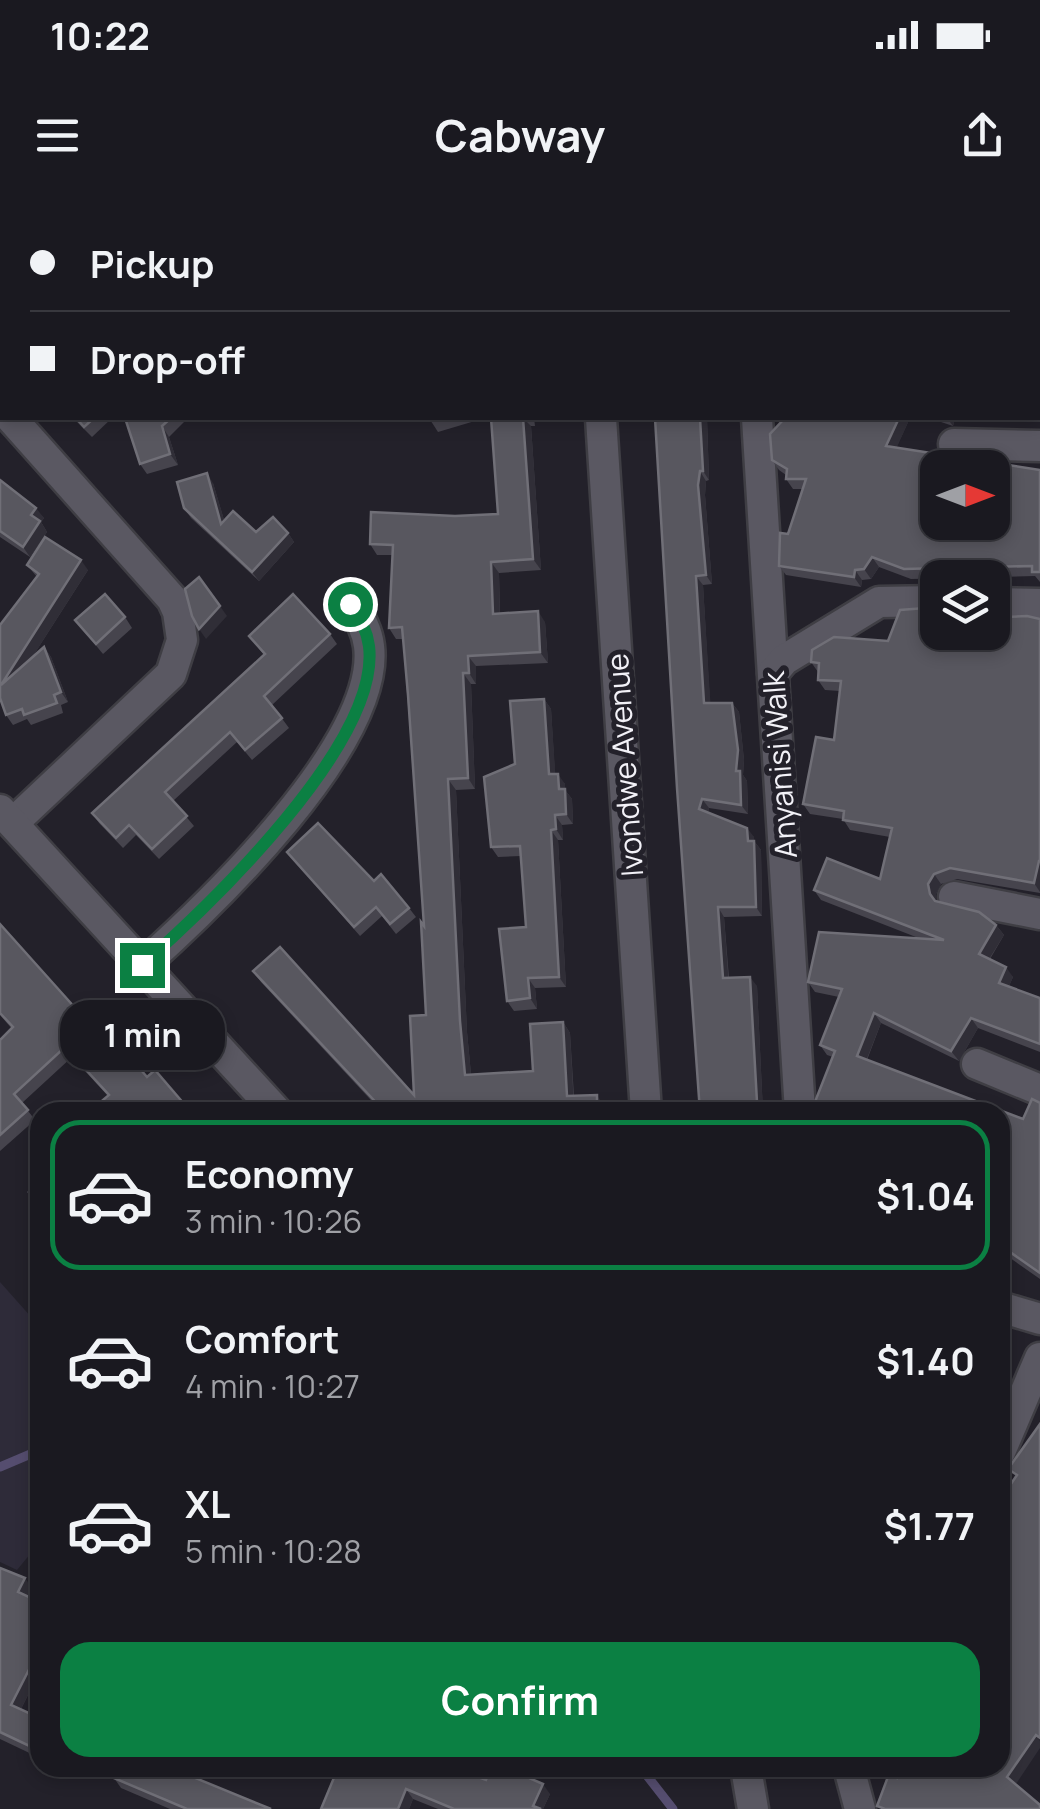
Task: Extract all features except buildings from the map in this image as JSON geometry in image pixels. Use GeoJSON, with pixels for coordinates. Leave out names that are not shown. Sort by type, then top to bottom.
{"type":"FeatureCollection","features":[{"type":"Feature","properties":{"kind":"street"},"geometry":{"type":"LineString","coordinates":[[13,420],[172,599],[182,626],[182,640],[171,674],[160,688],[6,817],[268,1102]]}},
{"type":"Feature","properties":{"kind":"street","name":"Ivondwe Avenue"},"geometry":{"type":"LineString","coordinates":[[602,420],[645,1102]]}},
{"type":"Feature","properties":{"kind":"street","name":"Anyanisi Walk"},"geometry":{"type":"LineString","coordinates":[[757,420],[799,1102]]}},
{"type":"Feature","properties":{"kind":"street"},"geometry":{"type":"LineString","coordinates":[[954,444],[1040,446]]}},
{"type":"Feature","properties":{"kind":"street"},"geometry":{"type":"LineString","coordinates":[[773,674],[784,660],[879,602],[920,601]]}},
{"type":"Feature","properties":{"kind":"street"},"geometry":{"type":"LineString","coordinates":[[1010,603],[1040,604]]}},
{"type":"Feature","properties":{"kind":"street"},"geometry":{"type":"LineString","coordinates":[[142,965],[195,918],[272,837],[310,789],[350,723],[363,691],[370,657],[364,626],[350,604]]}},
{"type":"Feature","properties":{"kind":"street"},"geometry":{"type":"LineString","coordinates":[[954,897],[1040,914]]}},
{"type":"Feature","properties":{"kind":"street"},"geometry":{"type":"LineString","coordinates":[[977,1064],[1040,1090]]}},
{"type":"Feature","properties":{"kind":"street"},"geometry":{"type":"LineString","coordinates":[[1010,1310],[1040,1319]]}},
{"type":"Feature","properties":{"kind":"street"},"geometry":{"type":"LineString","coordinates":[[1010,1428],[1040,1358]]}},
{"type":"Feature","properties":{"kind":"street"},"geometry":{"type":"LineString","coordinates":[[748,1777],[753,1809]]}},
{"type":"Feature","properties":{"kind":"street"},"geometry":{"type":"LineString","coordinates":[[851,1777],[860,1809]]}},
{"type":"Feature","properties":{"kind":"shaded area"},"geometry":{"type":"Polygon","coordinates":[[[0,1282],[30,1316],[30,1554],[17,1570],[0,1562],[0,1282]]]}},
{"type":"Feature","properties":{"kind":"waterway"},"geometry":{"type":"LineString","coordinates":[[0,1467],[30,1454]]}},
{"type":"Feature","properties":{"kind":"waterway"},"geometry":{"type":"LineString","coordinates":[[648,1777],[673,1809]]}},
{"type":"Feature","properties":{"kind":"route"},"geometry":{"type":"LineString","coordinates":[[142,965],[195,918],[272,837],[310,789],[350,723],[368,674],[370,648],[364,626],[350,604]]}}]}
